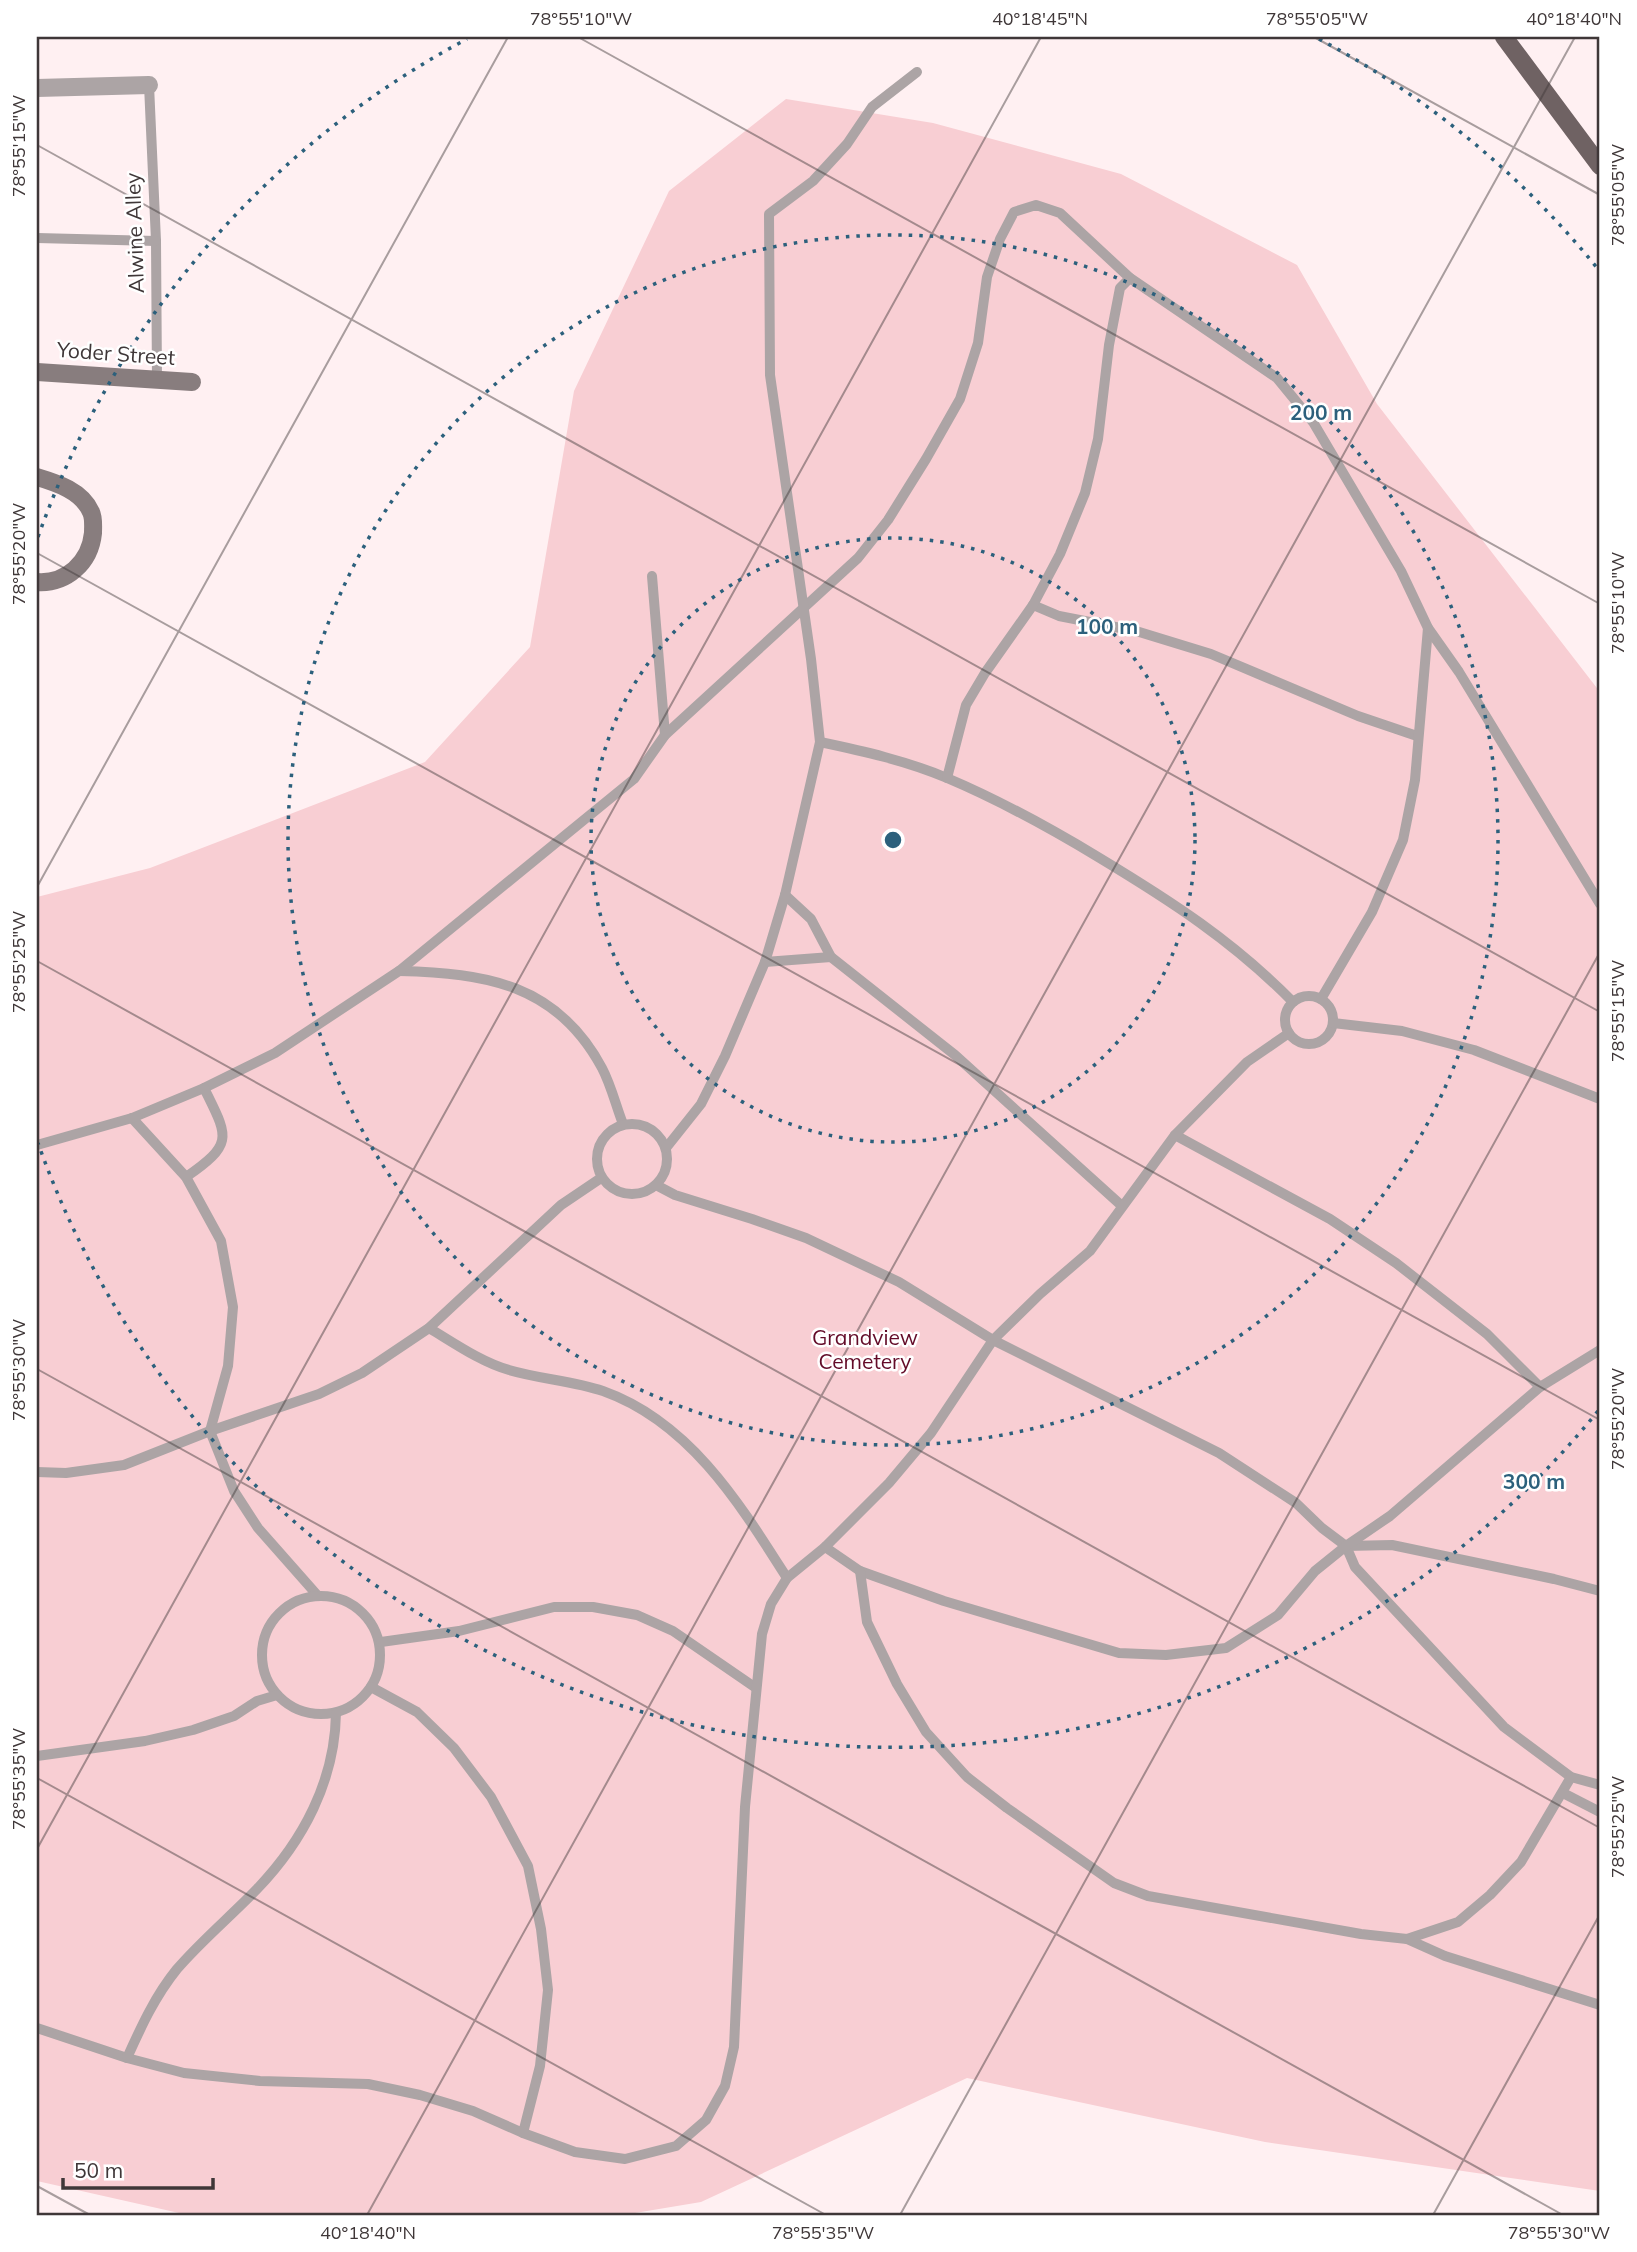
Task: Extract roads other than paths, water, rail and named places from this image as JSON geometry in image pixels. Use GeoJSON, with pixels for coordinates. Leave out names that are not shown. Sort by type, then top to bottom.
{"type":"FeatureCollection","features":[{"type":"Feature","properties":{"kind":"main road"},"geometry":{"type":"LineString","coordinates":[[1504,37],[1600,166]]}},
{"type":"Feature","properties":{"kind":"street"},"geometry":{"type":"LineString","coordinates":[[37,88],[149,85]]}},
{"type":"Feature","properties":{"kind":"street","name":"Yoder Street"},"geometry":{"type":"LineString","coordinates":[[37,372],[192,382]]}},
{"type":"Feature","properties":{"kind":"street"},"geometry":{"type":"LineString","coordinates":[[37,477],[80,496],[92,513],[93,525],[92,545],[72,573],[57,580],[37,582]]}},
{"type":"Feature","properties":{"kind":"lane"},"geometry":{"type":"LineString","coordinates":[[666,1148],[701,1104],[725,1056],[765,962],[785,895],[820,742],[770,375],[769,214],[813,181],[846,144],[872,107],[917,72]]}},
{"type":"Feature","properties":{"kind":"lane","name":"Alwine Alley"},"geometry":{"type":"LineString","coordinates":[[149,85],[156,241],[157,381]]}},
{"type":"Feature","properties":{"kind":"lane"},"geometry":{"type":"LineString","coordinates":[[37,1145],[132,1118],[204,1088],[275,1053],[341,1012],[399,971],[634,779],[665,735],[858,558],[888,520],[960,399],[978,343],[987,277],[1000,239],[1014,212],[1036,205],[1060,213],[1130,278],[1277,378],[1313,422],[1401,571],[1428,628],[1459,673],[1600,904]]}},
{"type":"Feature","properties":{"kind":"lane"},"geometry":{"type":"LineString","coordinates":[[37,238],[156,241]]}},
{"type":"Feature","properties":{"kind":"lane"},"geometry":{"type":"LineString","coordinates":[[947,778],[966,705],[1032,605],[1060,554],[1085,493],[1098,439],[1108,345],[1120,288],[1130,278]]}},
{"type":"Feature","properties":{"kind":"lane"},"geometry":{"type":"LineString","coordinates":[[652,576],[665,735]]}},
{"type":"Feature","properties":{"kind":"lane"},"geometry":{"type":"LineString","coordinates":[[1032,605],[1059,616],[1136,631],[1211,654],[1358,716],[1417,736]]}},
{"type":"Feature","properties":{"kind":"lane"},"geometry":{"type":"LineString","coordinates":[[1321,999],[1372,912],[1403,840],[1415,780],[1428,628]]}},
{"type":"Feature","properties":{"kind":"lane"},"geometry":{"type":"LineString","coordinates":[[820,742],[868,752],[947,778],[1056,832],[1171,900],[1230,943],[1262,970],[1293,1002]]}},
{"type":"Feature","properties":{"kind":"lane"},"geometry":{"type":"LineString","coordinates":[[785,895],[811,919],[831,957],[955,1055],[1122,1206]]}},
{"type":"Feature","properties":{"kind":"lane"},"geometry":{"type":"LineString","coordinates":[[765,962],[831,957]]}},
{"type":"Feature","properties":{"kind":"lane"},"geometry":{"type":"LineString","coordinates":[[399,971],[468,975],[521,989],[545,1004],[573,1026],[602,1068],[623,1124]]}},
{"type":"Feature","properties":{"kind":"lane"},"geometry":{"type":"LineString","coordinates":[[1302,997],[1321,999],[1331,1009],[1333,1023],[1327,1036],[1314,1043],[1300,1042],[1289,1033],[1285,1022],[1287,1011],[1293,1002],[1302,997]]}},
{"type":"Feature","properties":{"kind":"lane"},"geometry":{"type":"LineString","coordinates":[[1333,1023],[1402,1031],[1474,1051],[1600,1099]]}},
{"type":"Feature","properties":{"kind":"lane"},"geometry":{"type":"LineString","coordinates":[[37,2028],[127,2058],[184,2073],[260,2081],[368,2084],[420,2095],[473,2110],[523,2133],[575,2152],[625,2159],[676,2146],[706,2120],[725,2086],[734,2047],[745,1807],[762,1634],[771,1604],[787,1578],[825,1547],[889,1483],[931,1433],[993,1340],[1040,1294],[1090,1251],[1175,1135],[1247,1062],[1289,1033]]}},
{"type":"Feature","properties":{"kind":"lane"},"geometry":{"type":"LineString","coordinates":[[186,1177],[218,1152],[224,1139],[221,1124],[204,1088]]}},
{"type":"Feature","properties":{"kind":"lane"},"geometry":{"type":"LineString","coordinates":[[132,1118],[186,1177],[221,1241],[233,1307],[228,1366],[210,1431],[234,1491],[258,1528],[318,1596]]}},
{"type":"Feature","properties":{"kind":"lane"},"geometry":{"type":"LineString","coordinates":[[623,1124],[641,1124],[656,1132],[666,1148],[666,1168],[656,1185],[642,1193],[627,1194],[612,1189],[601,1178],[596,1162],[598,1145],[608,1131],[623,1124]]}},
{"type":"Feature","properties":{"kind":"lane"},"geometry":{"type":"LineString","coordinates":[[1175,1135],[1330,1219],[1396,1263],[1487,1334],[1540,1387]]}},
{"type":"Feature","properties":{"kind":"lane"},"geometry":{"type":"LineString","coordinates":[[37,1472],[66,1473],[124,1465],[210,1431],[319,1394],[362,1373],[429,1328],[561,1205],[601,1178]]}},
{"type":"Feature","properties":{"kind":"lane"},"geometry":{"type":"LineString","coordinates":[[656,1185],[675,1195],[806,1238],[899,1282],[993,1340],[1219,1453],[1296,1503],[1346,1546],[1355,1567],[1504,1727],[1571,1777],[1600,1785]]}},
{"type":"Feature","properties":{"kind":"lane"},"geometry":{"type":"LineString","coordinates":[[429,1328],[467,1351],[507,1370],[603,1391],[646,1412],[681,1437],[717,1475],[787,1578]]}},
{"type":"Feature","properties":{"kind":"lane"},"geometry":{"type":"LineString","coordinates":[[825,1547],[860,1571],[944,1601],[1119,1653],[1166,1655],[1226,1648],[1278,1615],[1315,1571],[1390,1516],[1540,1387],[1600,1350]]}},
{"type":"Feature","properties":{"kind":"lane"},"geometry":{"type":"LineString","coordinates":[[1346,1546],[1392,1545],[1600,1591]]}},
{"type":"Feature","properties":{"kind":"lane"},"geometry":{"type":"LineString","coordinates":[[860,1571],[866,1622],[897,1684],[926,1732],[967,1777],[1114,1883],[1148,1896],[1361,1934],[1407,1939],[1445,1956],[1600,2005]]}},
{"type":"Feature","properties":{"kind":"lane"},"geometry":{"type":"LineString","coordinates":[[318,1596],[344,1600],[361,1611],[374,1626],[381,1642],[380,1667],[371,1687],[354,1705],[336,1713],[311,1714],[292,1707],[277,1695],[266,1678],[262,1658],[264,1638],[273,1620],[287,1606],[318,1596]]}},
{"type":"Feature","properties":{"kind":"lane"},"geometry":{"type":"LineString","coordinates":[[381,1642],[458,1631],[554,1607],[593,1607],[637,1615],[673,1630],[756,1688]]}},
{"type":"Feature","properties":{"kind":"lane"},"geometry":{"type":"LineString","coordinates":[[371,1687],[417,1712],[454,1748],[491,1797],[528,1866],[541,1929],[548,1990],[540,2066],[523,2133]]}},
{"type":"Feature","properties":{"kind":"lane"},"geometry":{"type":"LineString","coordinates":[[37,1756],[145,1741],[192,1730],[234,1716],[257,1701],[277,1695]]}},
{"type":"Feature","properties":{"kind":"lane"},"geometry":{"type":"LineString","coordinates":[[127,2058],[151,2005],[177,1969],[259,1887],[298,1840],[326,1781],[336,1743],[336,1713]]}},
{"type":"Feature","properties":{"kind":"lane"},"geometry":{"type":"LineString","coordinates":[[1407,1939],[1458,1922],[1490,1895],[1521,1863],[1571,1777]]}},
{"type":"Feature","properties":{"kind":"lane"},"geometry":{"type":"LineString","coordinates":[[1563,1793],[1600,1812]]}},
{"type":"Feature","properties":{"kind":"park label","name":"Grandview Cemetery"},"geometry":{"type":"Point","coordinates":[865,1350]}}]}
